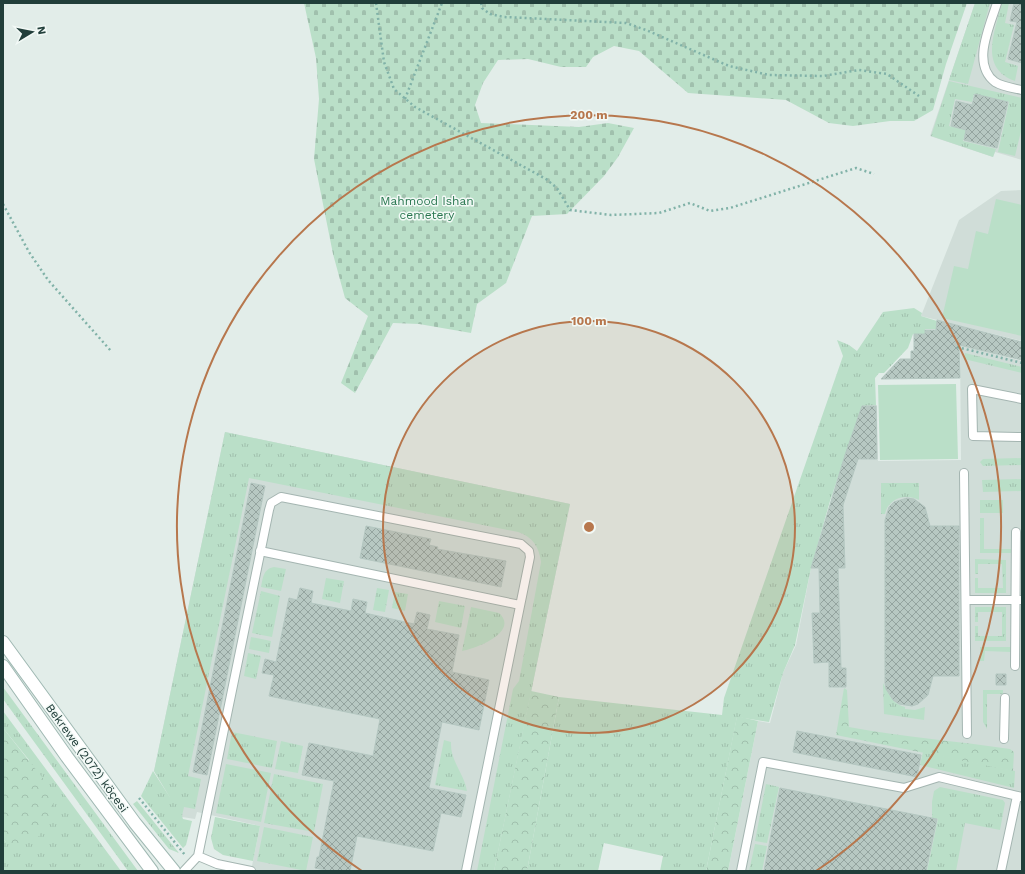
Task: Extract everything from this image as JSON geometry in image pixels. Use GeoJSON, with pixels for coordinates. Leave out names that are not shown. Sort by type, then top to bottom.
{"type":"FeatureCollection","features":[{"type":"Feature","properties":{"kind":"main road","name":"Bekrewe (2072) köçesi"},"geometry":{"type":"LineString","coordinates":[[3,642],[135,823],[174,871]]}},
{"type":"Feature","properties":{"kind":"main road","name":"Bekrewe (2072) köçesi"},"geometry":{"type":"LineString","coordinates":[[3,666],[67,757],[152,871]]}},
{"type":"Feature","properties":{"kind":"lane"},"geometry":{"type":"LineString","coordinates":[[997,3],[984,48],[984,62],[989,76],[996,82],[1022,90]]}},
{"type":"Feature","properties":{"kind":"lane"},"geometry":{"type":"LineString","coordinates":[[1022,398],[972,389],[973,436],[1022,437]]}},
{"type":"Feature","properties":{"kind":"lane"},"geometry":{"type":"LineString","coordinates":[[964,473],[967,734]]}},
{"type":"Feature","properties":{"kind":"lane"},"geometry":{"type":"LineString","coordinates":[[184,871],[198,856],[260,551],[272,503],[281,497],[521,544],[529,551],[530,557],[466,871]]}},
{"type":"Feature","properties":{"kind":"lane"},"geometry":{"type":"LineString","coordinates":[[1016,532],[1019,600],[1016,666]]}},
{"type":"Feature","properties":{"kind":"lane"},"geometry":{"type":"LineString","coordinates":[[260,551],[520,605]]}},
{"type":"Feature","properties":{"kind":"lane"},"geometry":{"type":"LineString","coordinates":[[966,600],[1019,600]]}},
{"type":"Feature","properties":{"kind":"lane"},"geometry":{"type":"LineString","coordinates":[[1004,739],[1005,698]]}},
{"type":"Feature","properties":{"kind":"lane"},"geometry":{"type":"LineString","coordinates":[[741,871],[763,762],[904,788],[939,777],[1019,796],[1002,871]]}},
{"type":"Feature","properties":{"kind":"lane"},"geometry":{"type":"LineString","coordinates":[[198,856],[217,864],[251,871]]}},
{"type":"Feature","properties":{"kind":"path"},"geometry":{"type":"LineString","coordinates":[[376,3],[384,62],[394,88],[415,107],[546,179],[557,188],[570,210],[611,215],[659,213],[690,203],[710,211],[730,208],[856,168],[874,174]]}},
{"type":"Feature","properties":{"kind":"path"},"geometry":{"type":"LineString","coordinates":[[406,99],[442,3]]}},
{"type":"Feature","properties":{"kind":"path"},"geometry":{"type":"LineString","coordinates":[[482,3],[482,8],[490,14],[504,17],[626,23],[646,30],[729,66],[769,75],[823,76],[859,70],[888,74],[919,96]]}},
{"type":"Feature","properties":{"kind":"path"},"geometry":{"type":"LineString","coordinates":[[3,204],[29,252],[48,280],[111,351]]}},
{"type":"Feature","properties":{"kind":"path"},"geometry":{"type":"LineString","coordinates":[[957,347],[1022,363]]}},
{"type":"Feature","properties":{"kind":"path"},"geometry":{"type":"LineString","coordinates":[[139,798],[192,863]]}},
{"type":"Feature","properties":{"kind":"shaded area"},"geometry":{"type":"Polygon","coordinates":[[[975,3],[1022,3],[1022,160],[995,152],[993,157],[930,136],[975,3]]]}},
{"type":"Feature","properties":{"kind":"shaded area"},"geometry":{"type":"Polygon","coordinates":[[[1022,190],[1022,341],[921,316],[959,220],[1001,191],[1022,190]]]}},
{"type":"Feature","properties":{"kind":"shaded area"},"geometry":{"type":"Polygon","coordinates":[[[960,345],[1022,361],[1022,871],[728,871],[758,721],[770,723],[783,673],[796,645],[811,568],[845,455],[862,406],[877,405],[878,461],[961,460],[960,345]]]}},
{"type":"Feature","properties":{"kind":"shaded area"},"geometry":{"type":"Polygon","coordinates":[[[225,432],[570,504],[494,871],[251,871],[260,826],[197,812],[195,819],[182,817],[154,771],[225,432]]]}},
{"type":"Feature","properties":{"kind":"green space","name":"Mahmood Ishan cemetery"},"geometry":{"type":"Polygon","coordinates":[[[304,3],[967,3],[946,64],[933,110],[914,121],[890,121],[853,126],[829,123],[786,100],[688,93],[639,51],[614,46],[593,57],[586,67],[561,67],[528,59],[498,60],[483,83],[475,105],[481,123],[579,127],[608,123],[634,128],[618,157],[604,176],[567,214],[532,216],[506,283],[477,304],[471,333],[419,324],[393,323],[355,393],[341,383],[368,316],[345,298],[333,254],[314,159],[319,99],[316,58],[304,3]]]}},
{"type":"Feature","properties":{"kind":"green space"},"geometry":{"type":"Polygon","coordinates":[[[975,3],[990,3],[968,84],[949,80],[975,3]]]}},
{"type":"Feature","properties":{"kind":"green space"},"geometry":{"type":"Polygon","coordinates":[[[1002,3],[1009,3],[1005,23],[1014,25],[1005,62],[1018,66],[1015,81],[1004,75],[996,67],[993,58],[993,37],[1002,3]]]}},
{"type":"Feature","properties":{"kind":"green space"},"geometry":{"type":"Polygon","coordinates":[[[949,81],[1022,98],[1022,127],[1015,156],[998,152],[1009,102],[974,94],[972,102],[955,99],[949,126],[966,130],[963,141],[996,149],[993,157],[931,136],[949,81]]]}},
{"type":"Feature","properties":{"kind":"green space"},"geometry":{"type":"Polygon","coordinates":[[[996,199],[1022,205],[1022,336],[942,318],[954,266],[968,269],[976,231],[988,234],[996,199]]]}},
{"type":"Feature","properties":{"kind":"green space"},"geometry":{"type":"Polygon","coordinates":[[[914,308],[922,313],[921,316],[937,321],[936,329],[925,329],[925,334],[913,334],[908,348],[884,373],[879,373],[875,378],[876,405],[862,406],[830,501],[811,568],[795,645],[783,673],[769,722],[737,717],[706,871],[660,871],[663,856],[604,843],[598,871],[527,871],[559,697],[722,715],[724,698],[843,356],[837,340],[849,345],[857,351],[883,312],[914,308]]]}},
{"type":"Feature","properties":{"kind":"green space"},"geometry":{"type":"Polygon","coordinates":[[[965,353],[1022,367],[1022,373],[964,359],[965,353]]]}},
{"type":"Feature","properties":{"kind":"green space"},"geometry":{"type":"Polygon","coordinates":[[[956,384],[958,459],[880,460],[878,385],[956,384]]]}},
{"type":"Feature","properties":{"kind":"green space"},"geometry":{"type":"Polygon","coordinates":[[[225,432],[570,504],[494,871],[477,871],[513,689],[519,681],[541,562],[539,552],[534,543],[528,537],[518,532],[249,478],[188,776],[201,779],[195,809],[184,807],[182,816],[183,819],[192,821],[186,845],[183,848],[141,796],[153,771],[171,799],[154,771],[225,432]]]}},
{"type":"Feature","properties":{"kind":"green space"},"geometry":{"type":"Polygon","coordinates":[[[1022,458],[1022,465],[983,466],[980,462],[983,459],[1022,458]]]}},
{"type":"Feature","properties":{"kind":"green space"},"geometry":{"type":"Polygon","coordinates":[[[1022,479],[1022,491],[983,492],[982,480],[1022,479]]]}},
{"type":"Feature","properties":{"kind":"green space"},"geometry":{"type":"Polygon","coordinates":[[[881,483],[919,483],[919,500],[909,497],[898,498],[890,504],[885,514],[881,514],[881,483]]]}},
{"type":"Feature","properties":{"kind":"green space"},"geometry":{"type":"Polygon","coordinates":[[[980,500],[1003,500],[1003,513],[980,513],[980,500]]]}},
{"type":"Feature","properties":{"kind":"green space"},"geometry":{"type":"Polygon","coordinates":[[[980,518],[984,518],[984,549],[1011,549],[1011,553],[980,553],[980,518]]]}},
{"type":"Feature","properties":{"kind":"green space"},"geometry":{"type":"Polygon","coordinates":[[[975,559],[1006,560],[1006,593],[975,593],[975,578],[978,578],[978,588],[1003,588],[1002,564],[978,564],[978,574],[975,574],[975,559]]]}},
{"type":"Feature","properties":{"kind":"green space"},"geometry":{"type":"Polygon","coordinates":[[[274,567],[286,569],[281,591],[261,587],[263,577],[266,572],[270,568],[274,567]]]}},
{"type":"Feature","properties":{"kind":"green space"},"geometry":{"type":"Polygon","coordinates":[[[326,578],[344,581],[340,603],[322,599],[326,578]]]}},
{"type":"Feature","properties":{"kind":"green space"},"geometry":{"type":"Polygon","coordinates":[[[377,588],[389,590],[385,612],[373,610],[377,588]]]}},
{"type":"Feature","properties":{"kind":"green space"},"geometry":{"type":"Polygon","coordinates":[[[261,591],[280,596],[272,637],[252,633],[261,591]]]}},
{"type":"Feature","properties":{"kind":"green space"},"geometry":{"type":"Polygon","coordinates":[[[395,592],[408,594],[405,611],[392,608],[395,592]]]}},
{"type":"Feature","properties":{"kind":"green space"},"geometry":{"type":"Polygon","coordinates":[[[439,601],[465,606],[461,628],[435,622],[439,601]]]}},
{"type":"Feature","properties":{"kind":"green space"},"geometry":{"type":"Polygon","coordinates":[[[471,607],[499,613],[504,620],[504,627],[500,633],[485,643],[462,651],[471,607]]]}},
{"type":"Feature","properties":{"kind":"green space"},"geometry":{"type":"Polygon","coordinates":[[[975,607],[1006,607],[1006,641],[975,641],[975,626],[978,626],[978,636],[1002,636],[1002,612],[978,612],[978,622],[975,622],[975,607]]]}},
{"type":"Feature","properties":{"kind":"green space"},"geometry":{"type":"Polygon","coordinates":[[[251,637],[271,641],[269,653],[249,649],[251,637]]]}},
{"type":"Feature","properties":{"kind":"green space"},"geometry":{"type":"Polygon","coordinates":[[[980,647],[1011,647],[1011,652],[985,651],[984,661],[980,661],[980,647]]]}},
{"type":"Feature","properties":{"kind":"green space"},"geometry":{"type":"Polygon","coordinates":[[[248,653],[261,656],[256,679],[244,676],[248,653]]]}},
{"type":"Feature","properties":{"kind":"green space"},"geometry":{"type":"Polygon","coordinates":[[[883,683],[893,701],[905,707],[905,709],[915,710],[925,707],[924,720],[884,714],[883,683]]]}},
{"type":"Feature","properties":{"kind":"green space"},"geometry":{"type":"Polygon","coordinates":[[[3,687],[138,871],[128,871],[3,699],[3,687]]]}},
{"type":"Feature","properties":{"kind":"green space"},"geometry":{"type":"Polygon","coordinates":[[[844,688],[847,690],[849,727],[889,734],[1010,749],[1014,752],[1013,771],[836,735],[844,688]]]}},
{"type":"Feature","properties":{"kind":"green space"},"geometry":{"type":"Polygon","coordinates":[[[983,690],[1003,690],[1003,694],[987,694],[987,729],[983,722],[983,690]]]}},
{"type":"Feature","properties":{"kind":"green space"},"geometry":{"type":"Polygon","coordinates":[[[531,691],[559,697],[527,871],[494,871],[531,691]]]}},
{"type":"Feature","properties":{"kind":"green space"},"geometry":{"type":"Polygon","coordinates":[[[3,711],[121,871],[3,871],[3,839],[6,842],[29,760],[3,728],[3,711]]]}},
{"type":"Feature","properties":{"kind":"green space"},"geometry":{"type":"Polygon","coordinates":[[[737,716],[758,721],[728,871],[706,871],[737,716]]]}},
{"type":"Feature","properties":{"kind":"green space"},"geometry":{"type":"Polygon","coordinates":[[[3,728],[53,791],[53,809],[39,836],[21,847],[6,842],[3,839],[3,728]]]}},
{"type":"Feature","properties":{"kind":"green space"},"geometry":{"type":"Polygon","coordinates":[[[232,732],[277,741],[272,768],[227,759],[232,732]]]}},
{"type":"Feature","properties":{"kind":"green space"},"geometry":{"type":"Polygon","coordinates":[[[444,740],[451,742],[451,749],[467,791],[435,785],[444,740]]]}},
{"type":"Feature","properties":{"kind":"green space"},"geometry":{"type":"Polygon","coordinates":[[[281,741],[303,746],[298,773],[275,769],[281,741]]]}},
{"type":"Feature","properties":{"kind":"green space"},"geometry":{"type":"Polygon","coordinates":[[[923,752],[1015,771],[1014,788],[920,765],[923,752]]]}},
{"type":"Feature","properties":{"kind":"green space"},"geometry":{"type":"Polygon","coordinates":[[[226,764],[271,773],[261,822],[216,813],[226,764]]]}},
{"type":"Feature","properties":{"kind":"green space"},"geometry":{"type":"Polygon","coordinates":[[[274,774],[323,784],[314,832],[264,823],[274,774]]]}},
{"type":"Feature","properties":{"kind":"green space"},"geometry":{"type":"Polygon","coordinates":[[[766,784],[779,787],[767,843],[755,841],[766,784]]]}},
{"type":"Feature","properties":{"kind":"green space"},"geometry":{"type":"Polygon","coordinates":[[[940,787],[1003,800],[1005,803],[1000,830],[965,823],[956,871],[927,871],[938,819],[932,818],[932,802],[934,791],[940,787]]]}},
{"type":"Feature","properties":{"kind":"green space"},"geometry":{"type":"Polygon","coordinates":[[[137,801],[179,853],[169,849],[133,804],[137,801]]]}},
{"type":"Feature","properties":{"kind":"green space"},"geometry":{"type":"Polygon","coordinates":[[[215,817],[260,826],[253,861],[223,855],[214,849],[211,838],[215,817]]]}},
{"type":"Feature","properties":{"kind":"green space"},"geometry":{"type":"Polygon","coordinates":[[[264,827],[313,837],[306,871],[257,861],[264,827]]]}},
{"type":"Feature","properties":{"kind":"green space"},"geometry":{"type":"Polygon","coordinates":[[[755,844],[767,846],[762,871],[749,871],[755,844]]]}},
{"type":"Feature","properties":{"kind":"building"},"geometry":{"type":"Polygon","coordinates":[[[1014,3],[1022,3],[1022,63],[1008,59],[1017,22],[1010,21],[1014,3]]]}},
{"type":"Feature","properties":{"kind":"building"},"geometry":{"type":"Polygon","coordinates":[[[975,94],[1008,102],[997,148],[964,140],[966,130],[951,126],[956,101],[972,105],[975,94]]]}},
{"type":"Feature","properties":{"kind":"building"},"geometry":{"type":"Polygon","coordinates":[[[937,320],[1022,342],[1022,360],[959,345],[960,378],[881,379],[900,359],[911,359],[911,351],[914,351],[914,334],[925,334],[925,330],[936,330],[937,320]]]}},
{"type":"Feature","properties":{"kind":"building"},"geometry":{"type":"Polygon","coordinates":[[[862,406],[876,406],[877,459],[858,459],[843,505],[845,568],[838,568],[841,668],[846,668],[846,687],[829,687],[829,662],[814,663],[812,613],[820,613],[819,568],[811,568],[845,455],[862,406]]]}},
{"type":"Feature","properties":{"kind":"building"},"geometry":{"type":"Polygon","coordinates":[[[251,483],[265,486],[207,775],[193,772],[251,483]]]}},
{"type":"Feature","properties":{"kind":"building"},"geometry":{"type":"Polygon","coordinates":[[[907,498],[914,499],[925,507],[930,526],[959,526],[959,676],[933,676],[928,695],[918,704],[912,706],[899,704],[893,700],[886,689],[885,683],[885,520],[889,507],[894,502],[907,498]]]}},
{"type":"Feature","properties":{"kind":"building"},"geometry":{"type":"Polygon","coordinates":[[[366,526],[431,539],[429,545],[438,547],[437,549],[506,561],[501,587],[360,558],[366,526]]]}},
{"type":"Feature","properties":{"kind":"building"},"geometry":{"type":"Polygon","coordinates":[[[300,588],[313,591],[311,603],[351,611],[353,599],[367,602],[365,613],[414,624],[417,612],[430,615],[427,629],[459,635],[452,672],[489,680],[479,730],[442,722],[429,788],[466,795],[461,817],[441,813],[433,851],[357,836],[350,871],[330,871],[315,868],[317,857],[319,857],[334,781],[302,775],[309,743],[373,756],[380,719],[269,696],[274,675],[262,673],[265,659],[276,662],[289,598],[297,600],[300,588]]]}},
{"type":"Feature","properties":{"kind":"building"},"geometry":{"type":"Polygon","coordinates":[[[996,674],[1006,674],[1006,685],[996,685],[996,674]]]}},
{"type":"Feature","properties":{"kind":"building"},"geometry":{"type":"Polygon","coordinates":[[[797,731],[921,755],[917,777],[793,752],[797,731]]]}},
{"type":"Feature","properties":{"kind":"building"},"geometry":{"type":"Polygon","coordinates":[[[780,788],[937,819],[926,871],[764,871],[780,788]]]}}]}
